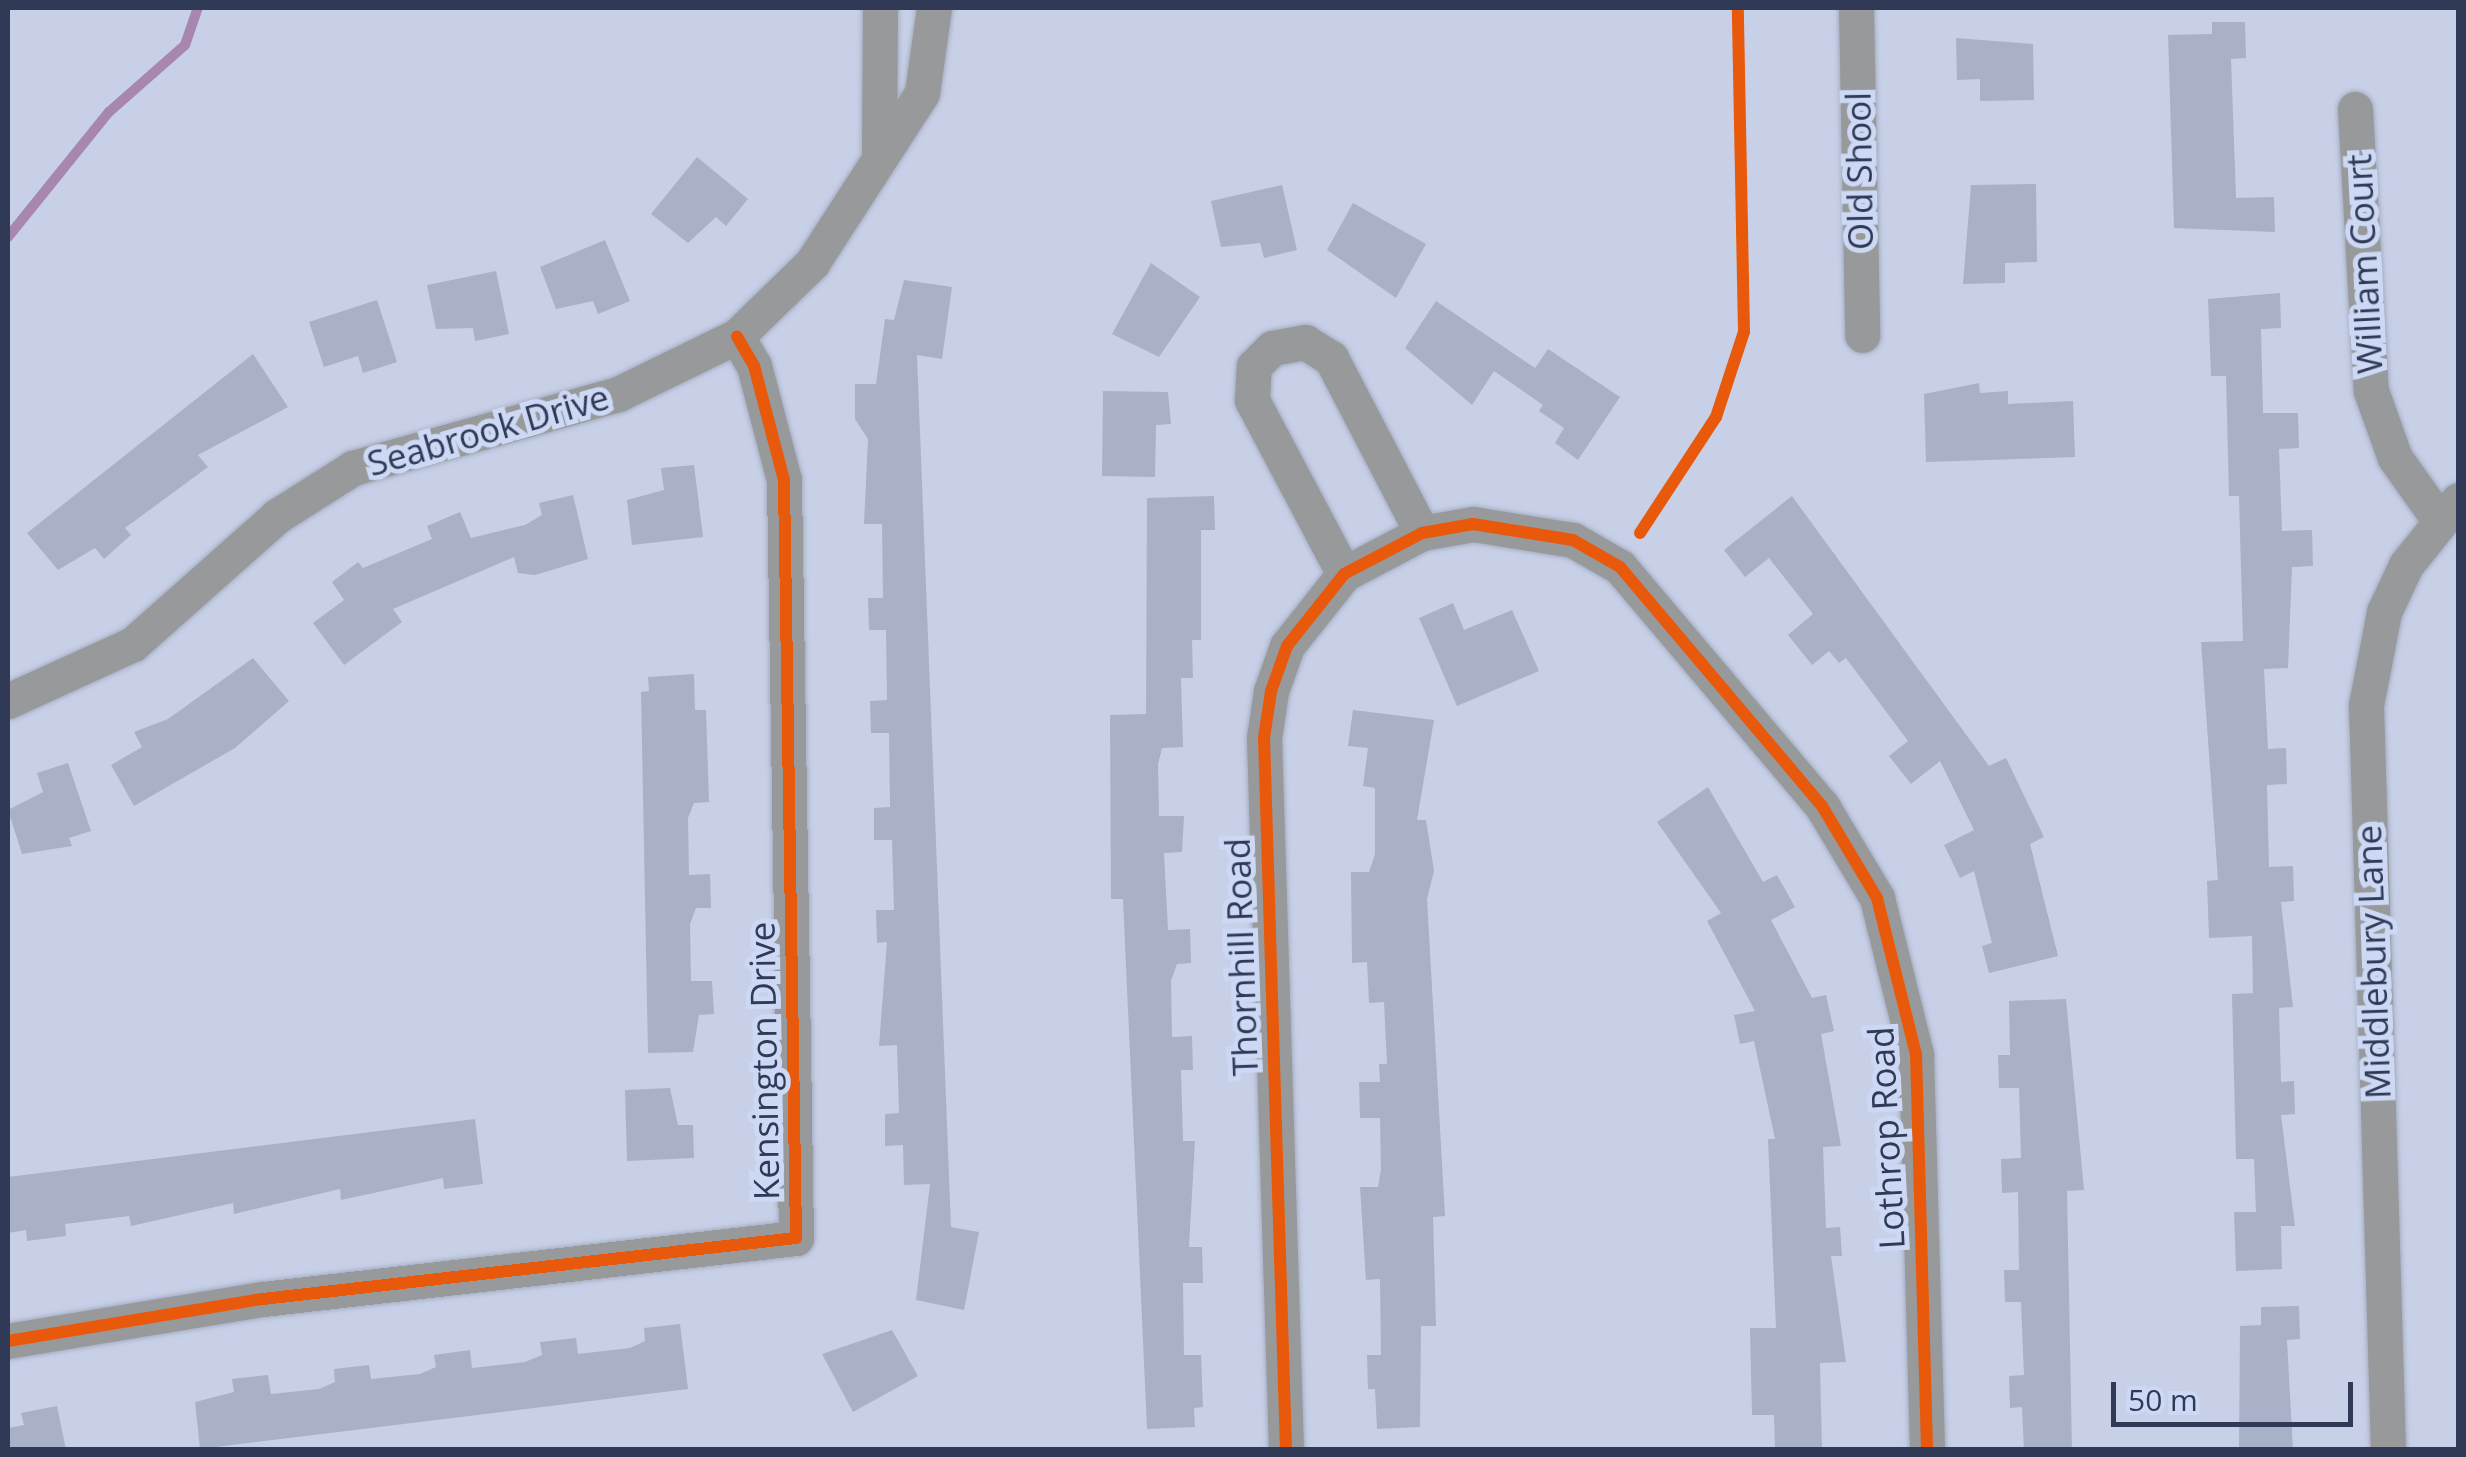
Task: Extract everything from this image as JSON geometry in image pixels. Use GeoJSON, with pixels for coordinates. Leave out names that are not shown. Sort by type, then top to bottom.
{"type":"FeatureCollection","features":[{"type":"Feature","properties":{"kind":"street"},"geometry":{"type":"LineString","coordinates":[[879,152],[880,8]]}},
{"type":"Feature","properties":{"kind":"street","name":"Seabrook Drive"},"geometry":{"type":"LineString","coordinates":[[8,701],[133,644],[277,516],[352,468],[618,394],[737,336],[812,262],[879,152],[922,93],[934,8]]}},
{"type":"Feature","properties":{"kind":"street","name":"Old Shool"},"geometry":{"type":"LineString","coordinates":[[1856,8],[1862,335]]}},
{"type":"Feature","properties":{"kind":"street","name":"William Court"},"geometry":{"type":"LineString","coordinates":[[2356,109],[2371,391],[2396,458],[2449,510]]}},
{"type":"Feature","properties":{"kind":"street","name":"Kensington Drive"},"geometry":{"type":"LineString","coordinates":[[8,1340],[263,1300],[796,1238],[784,480],[754,366],[737,336]]}},
{"type":"Feature","properties":{"kind":"street"},"geometry":{"type":"LineString","coordinates":[[1344,574],[1252,400],[1254,366],[1272,348],[1305,342],[1330,358],[1422,533]]}},
{"type":"Feature","properties":{"kind":"street","name":"Middlebury Lane"},"geometry":{"type":"LineString","coordinates":[[2388,1450],[2366,706],[2384,612],[2449,510]]}},
{"type":"Feature","properties":{"kind":"street","name":"Lothrop Road"},"geometry":{"type":"LineString","coordinates":[[1422,533],[1501,524],[1572,540],[1620,567],[1694,650],[1852,850],[1902,972],[1916,1054],[1927,1450]]}},
{"type":"Feature","properties":{"kind":"street","name":"Thornhill Road"},"geometry":{"type":"LineString","coordinates":[[1286,1450],[1264,738],[1287,646],[1344,574],[1422,533]]}},
{"type":"Feature","properties":{"kind":"building"},"geometry":{"type":"Polygon","coordinates":[[[2212,22],[2245,22],[2246,58],[2231,59],[2236,198],[2274,197],[2275,232],[2174,228],[2168,35],[2212,34],[2212,22]]]}},
{"type":"Feature","properties":{"kind":"building"},"geometry":{"type":"Polygon","coordinates":[[[1956,38],[2033,44],[2034,100],[1980,101],[1980,79],[1957,80],[1956,38]]]}},
{"type":"Feature","properties":{"kind":"building"},"geometry":{"type":"Polygon","coordinates":[[[697,157],[748,199],[726,226],[716,217],[688,243],[651,214],[697,157]]]}},
{"type":"Feature","properties":{"kind":"building"},"geometry":{"type":"Polygon","coordinates":[[[2036,184],[2037,262],[2005,263],[2005,283],[1963,284],[1971,185],[2036,184]]]}},
{"type":"Feature","properties":{"kind":"building"},"geometry":{"type":"Polygon","coordinates":[[[1282,185],[1297,250],[1264,258],[1260,243],[1221,247],[1211,201],[1282,185]]]}},
{"type":"Feature","properties":{"kind":"building"},"geometry":{"type":"Polygon","coordinates":[[[1353,203],[1426,244],[1396,298],[1327,250],[1353,203]]]}},
{"type":"Feature","properties":{"kind":"building"},"geometry":{"type":"Polygon","coordinates":[[[605,240],[630,301],[598,314],[593,301],[556,309],[540,267],[605,240]]]}},
{"type":"Feature","properties":{"kind":"building"},"geometry":{"type":"Polygon","coordinates":[[[1151,263],[1200,297],[1159,357],[1112,334],[1151,263]]]}},
{"type":"Feature","properties":{"kind":"building"},"geometry":{"type":"Polygon","coordinates":[[[496,271],[509,334],[475,341],[473,328],[436,329],[427,285],[496,271]]]}},
{"type":"Feature","properties":{"kind":"building"},"geometry":{"type":"Polygon","coordinates":[[[904,280],[952,287],[942,359],[917,355],[951,1227],[979,1232],[964,1310],[916,1300],[930,1184],[904,1185],[903,1145],[885,1146],[885,1114],[899,1113],[897,1045],[879,1046],[887,942],[877,943],[876,910],[894,910],[892,840],[874,840],[874,808],[890,807],[889,733],[871,733],[870,701],[887,700],[886,630],[869,630],[868,598],[883,598],[882,524],[864,524],[868,439],[855,419],[855,384],[876,384],[885,319],[894,320],[904,280]]]}},
{"type":"Feature","properties":{"kind":"building"},"geometry":{"type":"Polygon","coordinates":[[[2280,293],[2281,328],[2261,329],[2263,413],[2298,413],[2299,448],[2279,449],[2282,531],[2312,530],[2313,566],[2292,567],[2288,668],[2264,669],[2268,749],[2286,748],[2287,784],[2267,785],[2269,867],[2293,866],[2294,901],[2281,902],[2293,1007],[2279,1008],[2281,1082],[2294,1081],[2295,1114],[2281,1115],[2295,1226],[2281,1226],[2282,1269],[2236,1271],[2234,1212],[2256,1212],[2254,1159],[2236,1159],[2232,994],[2253,993],[2252,936],[2209,938],[2207,881],[2218,880],[2201,642],[2243,641],[2239,496],[2229,496],[2226,376],[2211,376],[2208,299],[2280,293]]]}},
{"type":"Feature","properties":{"kind":"building"},"geometry":{"type":"Polygon","coordinates":[[[377,300],[397,362],[363,373],[358,356],[324,367],[309,322],[377,300]]]}},
{"type":"Feature","properties":{"kind":"building"},"geometry":{"type":"Polygon","coordinates":[[[1436,301],[1535,368],[1548,349],[1620,397],[1578,460],[1555,443],[1564,428],[1539,411],[1543,405],[1494,371],[1472,405],[1405,348],[1436,301]]]}},
{"type":"Feature","properties":{"kind":"building"},"geometry":{"type":"Polygon","coordinates":[[[253,354],[288,407],[198,455],[208,467],[125,528],[131,535],[104,559],[95,548],[58,570],[27,533],[253,354]]]}},
{"type":"Feature","properties":{"kind":"building"},"geometry":{"type":"Polygon","coordinates":[[[1979,383],[1980,393],[2008,391],[2008,404],[2073,401],[2075,457],[1926,462],[1924,394],[1979,383]]]}},
{"type":"Feature","properties":{"kind":"building"},"geometry":{"type":"Polygon","coordinates":[[[1103,391],[1168,392],[1171,424],[1156,425],[1155,477],[1102,476],[1103,391]]]}},
{"type":"Feature","properties":{"kind":"building"},"geometry":{"type":"Polygon","coordinates":[[[694,465],[703,537],[632,545],[627,500],[664,490],[661,468],[694,465]]]}},
{"type":"Feature","properties":{"kind":"building"},"geometry":{"type":"Polygon","coordinates":[[[573,495],[588,559],[535,575],[518,573],[514,557],[393,609],[402,622],[344,665],[313,623],[344,600],[332,582],[358,562],[363,568],[432,539],[427,526],[460,512],[471,538],[525,525],[542,515],[539,503],[573,495]]]}},
{"type":"Feature","properties":{"kind":"building"},"geometry":{"type":"Polygon","coordinates":[[[1214,496],[1215,530],[1201,530],[1201,640],[1192,640],[1193,678],[1181,678],[1183,747],[1162,748],[1158,764],[1159,816],[1184,816],[1182,852],[1164,853],[1168,930],[1190,929],[1191,963],[1177,964],[1171,981],[1172,1037],[1192,1036],[1193,1070],[1181,1070],[1183,1141],[1195,1141],[1189,1247],[1202,1247],[1203,1283],[1183,1283],[1184,1355],[1201,1355],[1203,1407],[1194,1408],[1195,1427],[1147,1429],[1123,899],[1111,899],[1110,715],[1146,714],[1147,498],[1214,496]]]}},
{"type":"Feature","properties":{"kind":"building"},"geometry":{"type":"Polygon","coordinates":[[[1792,496],[1989,766],[2006,758],[2044,837],[2030,844],[2058,956],[1989,973],[1982,946],[1992,943],[1974,871],[1960,878],[1944,845],[1974,830],[1940,761],[1911,784],[1889,756],[1908,741],[1846,658],[1839,663],[1829,651],[1812,665],[1788,635],[1813,614],[1769,558],[1745,577],[1724,550],[1792,496]]]}},
{"type":"Feature","properties":{"kind":"building"},"geometry":{"type":"Polygon","coordinates":[[[1453,603],[1464,630],[1512,610],[1539,671],[1457,706],[1419,618],[1453,603]]]}},
{"type":"Feature","properties":{"kind":"building"},"geometry":{"type":"Polygon","coordinates":[[[253,658],[289,701],[235,748],[134,806],[111,765],[142,747],[134,732],[168,719],[253,658]]]}},
{"type":"Feature","properties":{"kind":"building"},"geometry":{"type":"Polygon","coordinates":[[[694,674],[695,710],[706,710],[709,802],[694,803],[688,818],[689,875],[710,874],[711,908],[696,908],[690,924],[691,981],[712,981],[714,1014],[699,1015],[693,1052],[648,1053],[641,692],[649,691],[648,677],[694,674]]]}},
{"type":"Feature","properties":{"kind":"building"},"geometry":{"type":"Polygon","coordinates":[[[1353,710],[1434,720],[1417,820],[1426,820],[1434,871],[1427,899],[1445,1216],[1433,1217],[1436,1326],[1421,1326],[1420,1427],[1377,1429],[1375,1389],[1368,1389],[1367,1355],[1381,1355],[1380,1279],[1366,1280],[1360,1187],[1378,1187],[1380,1118],[1360,1118],[1359,1082],[1380,1082],[1379,1064],[1387,1064],[1384,1002],[1369,1003],[1367,962],[1352,963],[1351,872],[1369,872],[1375,854],[1375,788],[1363,786],[1368,748],[1348,746],[1353,710]]]}},
{"type":"Feature","properties":{"kind":"building"},"geometry":{"type":"Polygon","coordinates":[[[68,763],[91,831],[69,838],[72,846],[22,854],[8,810],[43,792],[37,773],[68,763]]]}},
{"type":"Feature","properties":{"kind":"building"},"geometry":{"type":"Polygon","coordinates":[[[1708,787],[1763,882],[1777,875],[1795,907],[1771,920],[1812,998],[1826,995],[1834,1031],[1821,1034],[1841,1146],[1823,1147],[1826,1228],[1840,1227],[1842,1256],[1831,1256],[1846,1362],[1820,1363],[1822,1450],[1775,1450],[1774,1415],[1752,1415],[1750,1328],[1776,1328],[1768,1139],[1775,1139],[1754,1041],[1740,1044],[1734,1015],[1755,1011],[1707,921],[1721,913],[1657,822],[1708,787]]]}},
{"type":"Feature","properties":{"kind":"building"},"geometry":{"type":"Polygon","coordinates":[[[2066,999],[2084,1190],[2067,1191],[2072,1450],[2024,1450],[2022,1407],[2010,1408],[2009,1376],[2024,1375],[2021,1302],[2005,1302],[2004,1270],[2019,1270],[2018,1192],[2002,1193],[2001,1159],[2021,1158],[2019,1088],[1999,1088],[1998,1055],[2010,1055],[2009,1001],[2066,999]]]}},
{"type":"Feature","properties":{"kind":"building"},"geometry":{"type":"Polygon","coordinates":[[[670,1088],[678,1125],[693,1125],[694,1158],[627,1161],[625,1090],[670,1088]]]}},
{"type":"Feature","properties":{"kind":"building"},"geometry":{"type":"Polygon","coordinates":[[[475,1119],[483,1184],[444,1189],[443,1178],[341,1200],[340,1189],[234,1214],[233,1203],[131,1226],[129,1216],[65,1224],[66,1236],[27,1241],[26,1230],[8,1233],[8,1177],[475,1119]]]}},
{"type":"Feature","properties":{"kind":"building"},"geometry":{"type":"Polygon","coordinates":[[[2299,1306],[2300,1339],[2287,1340],[2293,1450],[2239,1450],[2240,1326],[2261,1325],[2261,1307],[2299,1306]]]}},
{"type":"Feature","properties":{"kind":"building"},"geometry":{"type":"Polygon","coordinates":[[[680,1324],[688,1389],[200,1449],[195,1402],[234,1392],[232,1379],[268,1375],[271,1394],[319,1389],[335,1382],[334,1369],[369,1365],[371,1379],[420,1374],[436,1367],[434,1355],[470,1350],[472,1368],[525,1362],[542,1355],[540,1342],[576,1338],[578,1354],[630,1348],[645,1341],[644,1328],[680,1324]]]}},
{"type":"Feature","properties":{"kind":"building"},"geometry":{"type":"Polygon","coordinates":[[[892,1330],[918,1376],[853,1412],[822,1354],[892,1330]]]}},
{"type":"Feature","properties":{"kind":"building"},"geometry":{"type":"Polygon","coordinates":[[[57,1406],[66,1450],[8,1450],[8,1428],[24,1425],[21,1413],[57,1406]]]}},
{"type":"Feature","properties":{"kind":"waterway"},"geometry":{"type":"LineString","coordinates":[[8,237],[109,112],[185,45],[198,8]]}},
{"type":"Feature","properties":{"kind":"cycle path"},"geometry":{"type":"LineString","coordinates":[[1640,533],[1716,417],[1744,332],[1738,8]]}},
{"type":"Feature","properties":{"kind":"cycle path"},"geometry":{"type":"LineString","coordinates":[[8,1341],[263,1299],[796,1238],[784,480],[754,366],[737,336]]}},
{"type":"Feature","properties":{"kind":"cycle path"},"geometry":{"type":"LineString","coordinates":[[1286,1450],[1264,738],[1271,691],[1287,646],[1344,574],[1422,533],[1473,524],[1573,540],[1620,567],[1822,806],[1877,898],[1916,1054],[1927,1450]]}}]}
